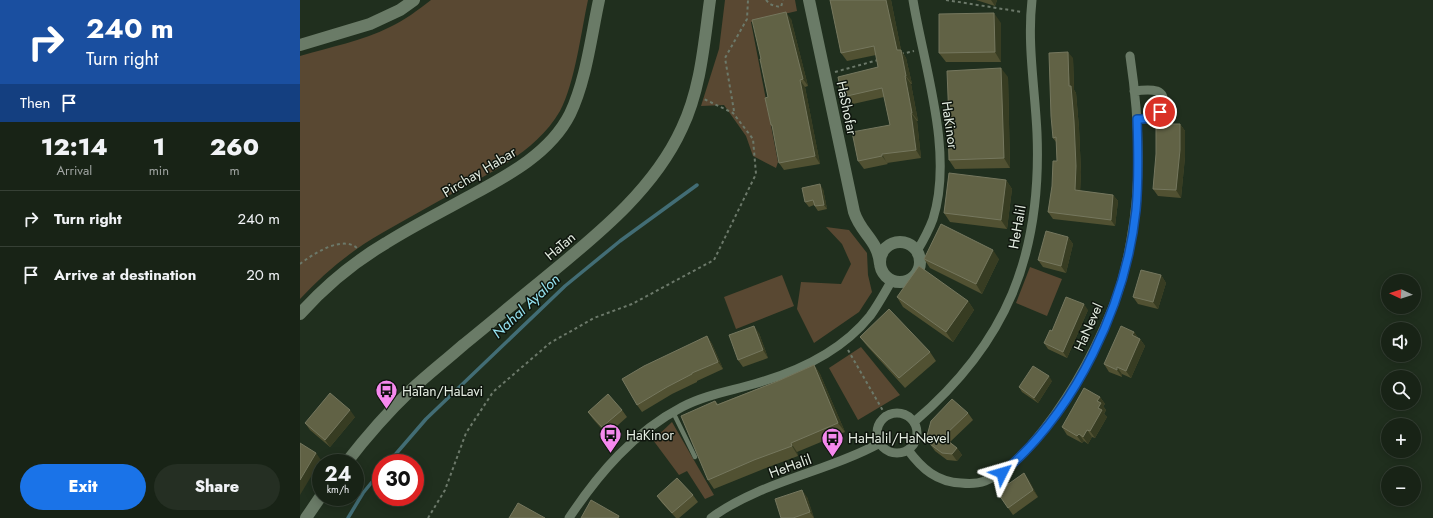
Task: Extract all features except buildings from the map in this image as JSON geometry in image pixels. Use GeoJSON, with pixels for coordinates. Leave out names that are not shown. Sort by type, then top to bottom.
{"type":"FeatureCollection","features":[{"type":"Feature","properties":{"kind":"street"},"geometry":{"type":"LineString","coordinates":[[300,45],[370,24],[400,10],[414,0]]}},
{"type":"Feature","properties":{"kind":"street","name":"Pirchay Habar"},"geometry":{"type":"LineString","coordinates":[[300,314],[329,284],[366,256],[386,243],[515,170],[534,156],[552,139],[569,115],[576,98],[584,72],[598,0]]}},
{"type":"Feature","properties":{"kind":"street","name":"HaTan"},"geometry":{"type":"LineString","coordinates":[[353,454],[375,428],[412,389],[588,242],[633,198],[660,165],[672,148],[682,128],[694,93],[702,60],[710,0]]}},
{"type":"Feature","properties":{"kind":"street","name":"HaShofar"},"geometry":{"type":"LineString","coordinates":[[809,0],[853,209],[858,222],[878,251],[880,264]]}},
{"type":"Feature","properties":{"kind":"street","name":"HaKinor"},"geometry":{"type":"LineString","coordinates":[[913,0],[938,134],[940,172],[938,197],[933,220],[917,251]]}},
{"type":"Feature","properties":{"kind":"street","name":"HeHalil"},"geometry":{"type":"LineString","coordinates":[[914,422],[950,389],[989,338],[1005,311],[1017,284],[1027,253],[1033,224],[1037,165],[1036,121],[1030,48],[1032,0]]}},
{"type":"Feature","properties":{"kind":"street","name":"HaNevel"},"geometry":{"type":"LineString","coordinates":[[908,450],[922,468],[933,476],[946,481],[973,484],[986,481],[1002,473],[1019,458],[1046,428],[1066,399],[1085,367],[1100,338],[1112,308],[1131,240],[1136,210],[1138,145],[1137,119],[1130,56]]}},
{"type":"Feature","properties":{"kind":"street"},"geometry":{"type":"LineString","coordinates":[[1134,91],[1158,91],[1163,96],[1164,101],[1163,107],[1156,116],[1150,119],[1137,119]]}},
{"type":"Feature","properties":{"kind":"street"},"geometry":{"type":"LineString","coordinates":[[858,222],[873,234],[884,239],[898,242],[910,245],[917,251],[920,263],[915,275],[905,281],[899,282],[892,280],[885,275],[880,264],[881,257],[885,249],[898,242]]}},
{"type":"Feature","properties":{"kind":"street"},"geometry":{"type":"LineString","coordinates":[[569,518],[586,494],[623,450],[660,419],[702,398],[773,379],[792,372],[817,359],[843,342],[861,326],[892,280]]}},
{"type":"Feature","properties":{"kind":"street"},"geometry":{"type":"LineString","coordinates":[[895,413],[902,414],[914,422],[917,431],[916,437],[914,443],[908,450],[899,453],[892,452],[884,448],[880,443],[878,438],[878,428],[886,416],[895,413]]}},
{"type":"Feature","properties":{"kind":"street","name":"HeHalil"},"geometry":{"type":"LineString","coordinates":[[711,518],[736,503],[761,491],[855,457],[880,443]]}},
{"type":"Feature","properties":{"kind":"street"},"geometry":{"type":"LineString","coordinates":[[306,518],[314,506]]}},
{"type":"Feature","properties":{"kind":"lane"},"geometry":{"type":"LineString","coordinates":[[673,412],[694,458]]}},
{"type":"Feature","properties":{"kind":"path"},"geometry":{"type":"LineString","coordinates":[[734,111],[725,58],[747,19],[748,0]]}},
{"type":"Feature","properties":{"kind":"path"},"geometry":{"type":"LineString","coordinates":[[766,0],[773,6],[781,7],[783,0]]}},
{"type":"Feature","properties":{"kind":"path"},"geometry":{"type":"LineString","coordinates":[[946,0],[1031,13]]}},
{"type":"Feature","properties":{"kind":"path"},"geometry":{"type":"LineString","coordinates":[[900,54],[923,48]]}},
{"type":"Feature","properties":{"kind":"path"},"geometry":{"type":"LineString","coordinates":[[825,75],[885,58]]}},
{"type":"Feature","properties":{"kind":"path"},"geometry":{"type":"LineString","coordinates":[[428,518],[445,490],[466,433],[493,392],[550,343],[594,318],[632,304],[714,260],[756,174],[753,139],[733,114],[694,93]]}},
{"type":"Feature","properties":{"kind":"path"},"geometry":{"type":"LineString","coordinates":[[300,264],[315,253],[328,247],[341,244],[354,245],[366,256]]}},
{"type":"Feature","properties":{"kind":"path"},"geometry":{"type":"LineString","coordinates":[[843,342],[886,416]]}},
{"type":"Feature","properties":{"kind":"shaded area"},"geometry":{"type":"Polygon","coordinates":[[[431,0],[588,0],[574,72],[565,100],[560,111],[540,137],[515,157],[487,175],[401,222],[349,254],[300,299],[300,56],[357,40],[379,32],[406,18],[431,0]]]}},
{"type":"Feature","properties":{"kind":"shaded area"},"geometry":{"type":"Polygon","coordinates":[[[725,0],[795,0],[797,11],[751,22],[778,162],[776,168],[753,156],[746,136],[724,105],[701,106],[719,49],[725,0]]]}},
{"type":"Feature","properties":{"kind":"shaded area"},"geometry":{"type":"Polygon","coordinates":[[[826,227],[849,230],[867,253],[868,275],[872,292],[859,312],[814,343],[797,309],[801,282],[841,284],[851,264],[842,244],[826,227]]]}},
{"type":"Feature","properties":{"kind":"shaded area"},"geometry":{"type":"Polygon","coordinates":[[[1030,267],[1062,279],[1047,316],[1016,303],[1030,267]]]}},
{"type":"Feature","properties":{"kind":"shaded area"},"geometry":{"type":"Polygon","coordinates":[[[782,275],[794,306],[736,329],[724,297],[782,275]]]}},
{"type":"Feature","properties":{"kind":"shaded area"},"geometry":{"type":"Polygon","coordinates":[[[861,347],[900,395],[858,420],[829,368],[861,347]]]}},
{"type":"Feature","properties":{"kind":"shaded area"},"geometry":{"type":"Polygon","coordinates":[[[672,422],[714,495],[705,499],[687,471],[679,475],[653,440],[672,422]]]}},
{"type":"Feature","properties":{"kind":"waterway","name":"Nahal Ayalon"},"geometry":{"type":"LineString","coordinates":[[396,454],[426,419],[565,286],[620,241],[697,185]]}},
{"type":"Feature","properties":{"kind":"waterway","name":"Nahal Ayalon"},"geometry":{"type":"LineString","coordinates":[[348,518],[363,493],[372,482]]}},
{"type":"Feature","properties":{"kind":"place","name":"HaTan/HaLavi"},"geometry":{"type":"Point","coordinates":[387,410]}},
{"type":"Feature","properties":{"kind":"place","name":"HaKinor"},"geometry":{"type":"Point","coordinates":[611,454]}},
{"type":"Feature","properties":{"kind":"place","name":"HaHalil/HaNevel"},"geometry":{"type":"Point","coordinates":[833,458]}},
{"type":"Feature","properties":{"kind":"route"},"geometry":{"type":"LineString","coordinates":[[1002,473],[1019,458],[1046,428],[1066,399],[1100,338],[1116,297],[1131,240],[1136,210],[1138,145],[1137,119],[1150,119],[1160,112]]}}]}
